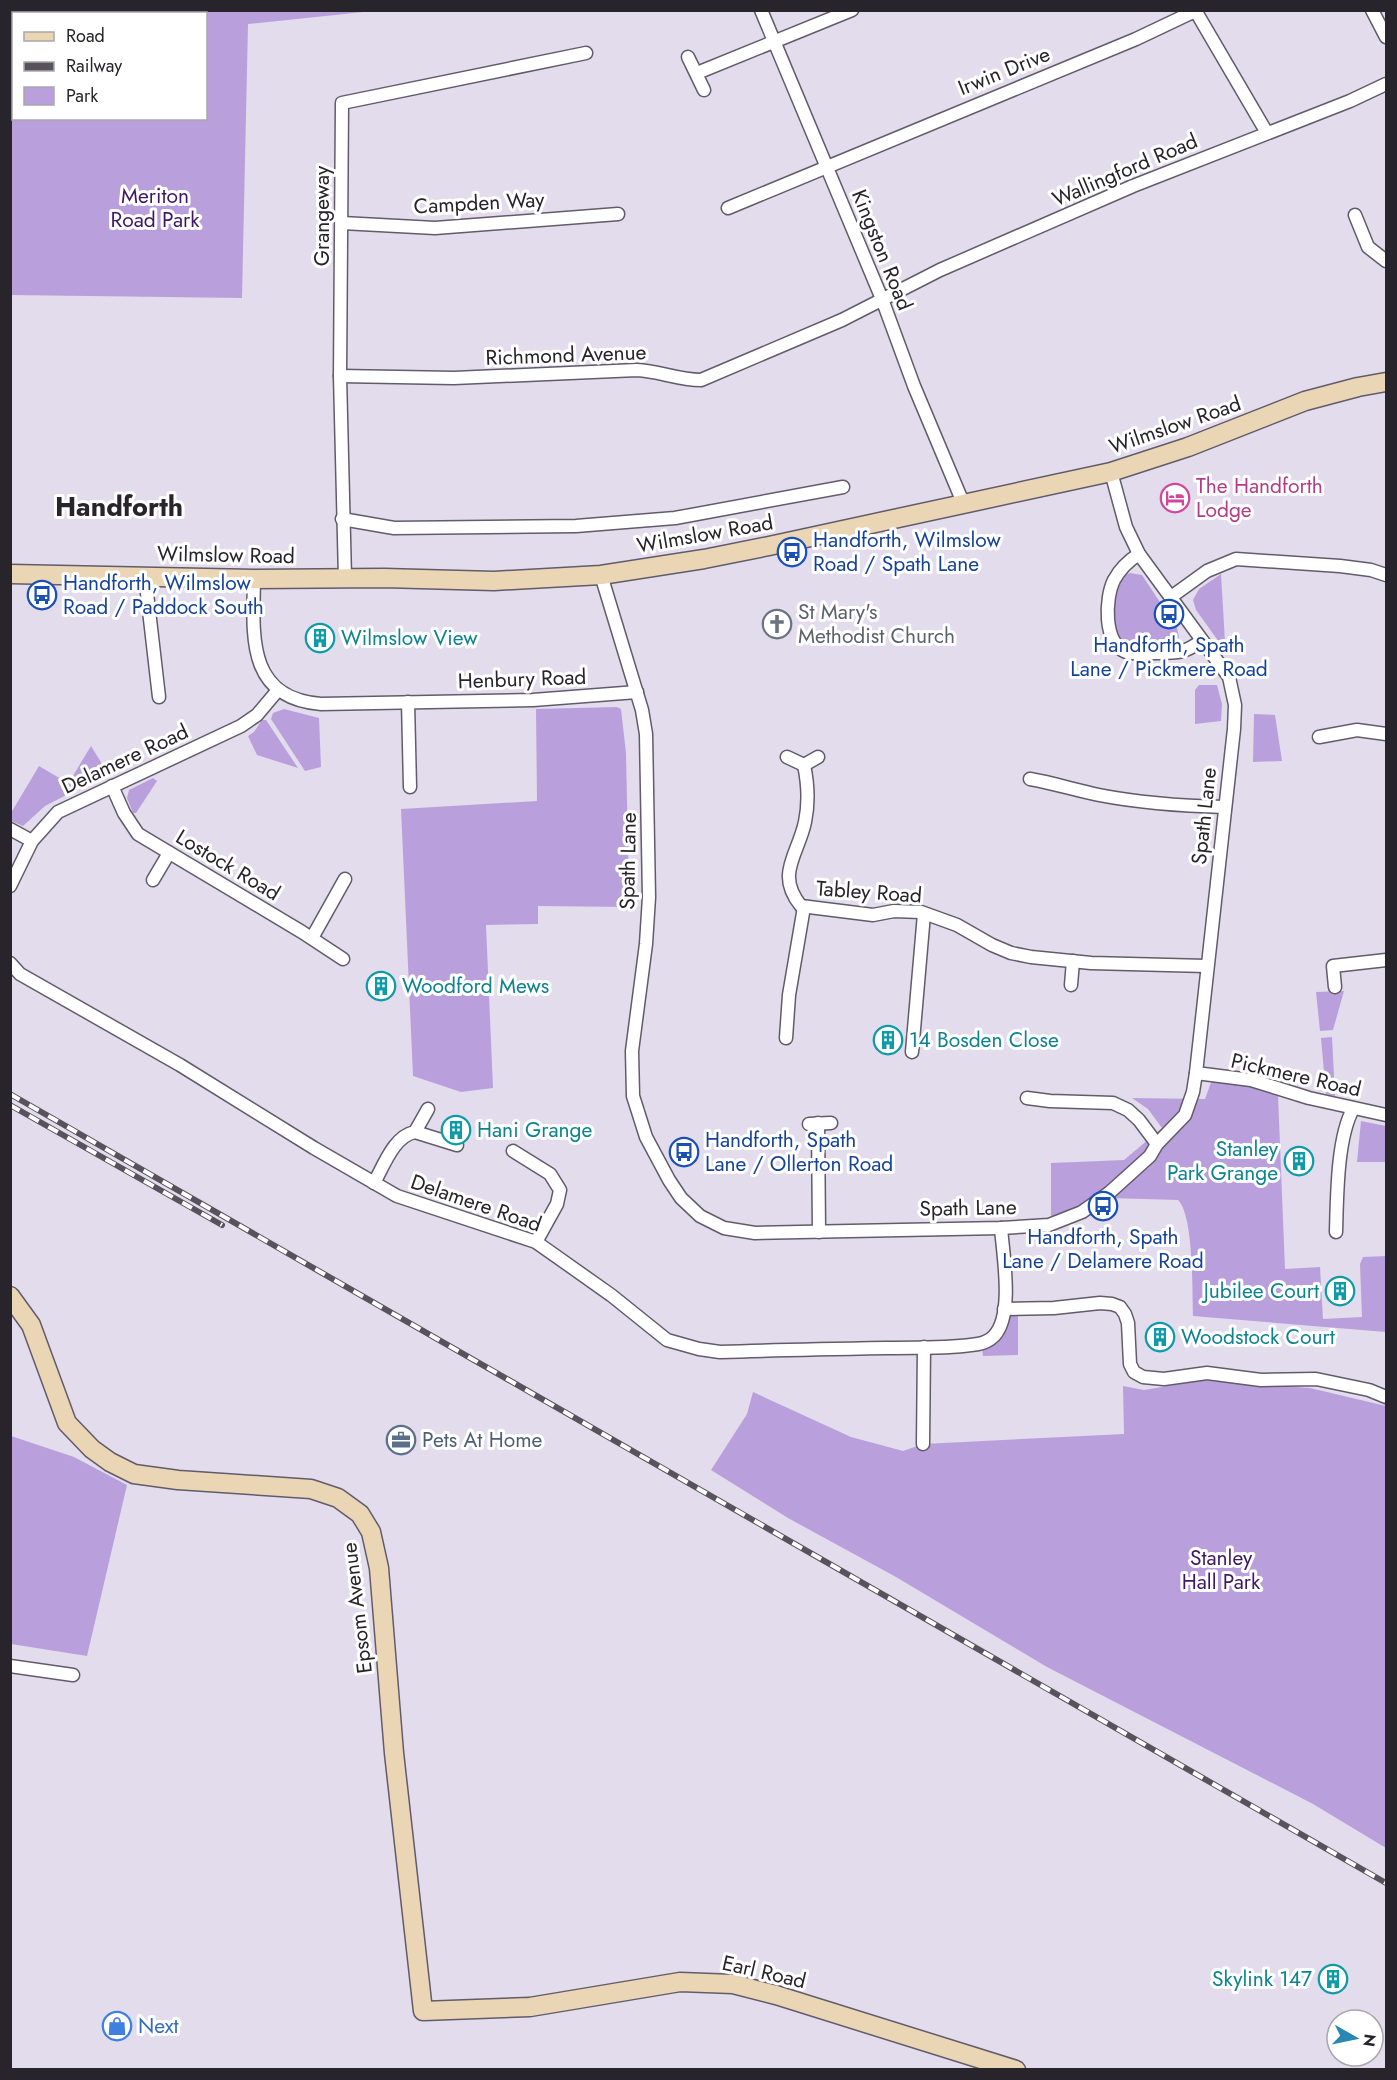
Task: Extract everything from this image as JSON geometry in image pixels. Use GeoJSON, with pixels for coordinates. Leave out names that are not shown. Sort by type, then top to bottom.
{"type":"FeatureCollection","features":[{"type":"Feature","properties":{"kind":"street","name":"Kingston Road"},"geometry":{"type":"LineString","coordinates":[[761,10],[882,299],[914,386],[964,505]]}},
{"type":"Feature","properties":{"kind":"street"},"geometry":{"type":"LineString","coordinates":[[697,72],[852,10]]}},
{"type":"Feature","properties":{"kind":"street"},"geometry":{"type":"LineString","coordinates":[[1372,10],[1386,37]]}},
{"type":"Feature","properties":{"kind":"street"},"geometry":{"type":"LineString","coordinates":[[1195,11],[1267,133]]}},
{"type":"Feature","properties":{"kind":"street","name":"Irwin Drive"},"geometry":{"type":"LineString","coordinates":[[728,208],[827,165],[1136,39],[1195,11]]}},
{"type":"Feature","properties":{"kind":"street","name":"Grangeway"},"geometry":{"type":"LineString","coordinates":[[345,578],[340,376],[342,103],[586,53]]}},
{"type":"Feature","properties":{"kind":"street"},"geometry":{"type":"LineString","coordinates":[[688,57],[704,90]]}},
{"type":"Feature","properties":{"kind":"street","name":"Wallingford Road"},"geometry":{"type":"LineString","coordinates":[[882,299],[940,270],[1112,195],[1350,101],[1386,84]]}},
{"type":"Feature","properties":{"kind":"street","name":"Campden Way"},"geometry":{"type":"LineString","coordinates":[[342,223],[435,228],[618,214]]}},
{"type":"Feature","properties":{"kind":"street"},"geometry":{"type":"LineString","coordinates":[[1355,215],[1368,247],[1386,261]]}},
{"type":"Feature","properties":{"kind":"street","name":"Richmond Avenue"},"geometry":{"type":"LineString","coordinates":[[340,376],[454,378],[645,370],[685,380],[701,380],[842,320],[882,299]]}},
{"type":"Feature","properties":{"kind":"street","name":"Wilmslow Road"},"geometry":{"type":"LineString","coordinates":[[10,574],[494,581],[601,575],[704,559],[1111,472],[1188,447],[1305,401],[1386,382]]}},
{"type":"Feature","properties":{"kind":"street","name":"Spath Lane"},"geometry":{"type":"LineString","coordinates":[[601,575],[637,692],[646,734],[649,897],[646,944],[632,1051],[633,1096],[637,1115],[646,1137],[681,1198],[700,1216],[724,1228],[739,1232],[1001,1228],[1049,1225],[1082,1212],[1150,1156],[1157,1144],[1185,1114],[1193,1092],[1235,705],[1229,677],[1139,554],[1126,527],[1111,472]]}},
{"type":"Feature","properties":{"kind":"street","name":"Wilmslow Road"},"geometry":{"type":"LineString","coordinates":[[342,519],[394,528],[576,526],[675,518],[843,487]]}},
{"type":"Feature","properties":{"kind":"street"},"geometry":{"type":"LineString","coordinates":[[1139,554],[1129,560],[1118,574],[1110,592],[1109,632],[1114,643],[1129,653],[1176,653],[1188,651],[1201,641]]}},
{"type":"Feature","properties":{"kind":"street"},"geometry":{"type":"LineString","coordinates":[[1171,597],[1208,571],[1236,559],[1371,570],[1386,575]]}},
{"type":"Feature","properties":{"kind":"street"},"geometry":{"type":"LineString","coordinates":[[145,576],[159,697]]}},
{"type":"Feature","properties":{"kind":"street"},"geometry":{"type":"LineString","coordinates":[[254,579],[253,640],[257,657],[265,673],[278,690]]}},
{"type":"Feature","properties":{"kind":"street","name":"Henbury Road"},"geometry":{"type":"LineString","coordinates":[[278,690],[291,697],[314,703],[532,700],[637,692]]}},
{"type":"Feature","properties":{"kind":"street","name":"Delamere Road"},"geometry":{"type":"LineString","coordinates":[[10,886],[32,841],[58,812],[241,726],[256,716],[278,690]]}},
{"type":"Feature","properties":{"kind":"street"},"geometry":{"type":"LineString","coordinates":[[408,702],[410,787]]}},
{"type":"Feature","properties":{"kind":"street"},"geometry":{"type":"LineString","coordinates":[[1319,737],[1357,730],[1386,734]]}},
{"type":"Feature","properties":{"kind":"street"},"geometry":{"type":"LineString","coordinates":[[787,757],[804,765],[818,757]]}},
{"type":"Feature","properties":{"kind":"street","name":"Tabley Road"},"geometry":{"type":"LineString","coordinates":[[804,765],[808,799],[805,824],[790,866],[789,882],[791,894],[801,906],[873,915],[908,911],[924,914],[957,925],[992,945],[1011,952],[1073,961],[1206,966]]}},
{"type":"Feature","properties":{"kind":"street"},"geometry":{"type":"LineString","coordinates":[[1030,779],[1098,795],[1145,802],[1178,806],[1225,807]]}},
{"type":"Feature","properties":{"kind":"street","name":"Lostock Road"},"geometry":{"type":"LineString","coordinates":[[112,786],[124,813],[138,834],[343,959]]}},
{"type":"Feature","properties":{"kind":"street"},"geometry":{"type":"LineString","coordinates":[[10,829],[32,841]]}},
{"type":"Feature","properties":{"kind":"street"},"geometry":{"type":"LineString","coordinates":[[153,880],[169,853]]}},
{"type":"Feature","properties":{"kind":"street"},"geometry":{"type":"LineString","coordinates":[[312,938],[345,879]]}},
{"type":"Feature","properties":{"kind":"street"},"geometry":{"type":"LineString","coordinates":[[786,1038],[789,995],[804,907]]}},
{"type":"Feature","properties":{"kind":"street"},"geometry":{"type":"LineString","coordinates":[[912,1052],[924,914]]}},
{"type":"Feature","properties":{"kind":"street"},"geometry":{"type":"LineString","coordinates":[[1335,987],[1333,966],[1386,960]]}},
{"type":"Feature","properties":{"kind":"street"},"geometry":{"type":"LineString","coordinates":[[1071,985],[1073,961]]}},
{"type":"Feature","properties":{"kind":"street","name":"Delamere Road"},"geometry":{"type":"LineString","coordinates":[[10,963],[20,974],[180,1065],[374,1183],[415,1203],[536,1242],[602,1289],[667,1340],[688,1346],[720,1352],[924,1347],[977,1344],[986,1341],[993,1337],[999,1329],[1004,1309],[1001,1228]]}},
{"type":"Feature","properties":{"kind":"street","name":"Pickmere Road"},"geometry":{"type":"LineString","coordinates":[[1196,1073],[1251,1080],[1309,1098],[1386,1115]]}},
{"type":"Feature","properties":{"kind":"street"},"geometry":{"type":"LineString","coordinates":[[1027,1098],[1113,1103],[1128,1110],[1139,1120],[1157,1144]]}},
{"type":"Feature","properties":{"kind":"street"},"geometry":{"type":"LineString","coordinates":[[374,1183],[400,1139],[415,1132],[428,1109]]}},
{"type":"Feature","properties":{"kind":"street"},"geometry":{"type":"LineString","coordinates":[[1336,1232],[1343,1137],[1346,1122],[1353,1109]]}},
{"type":"Feature","properties":{"kind":"street"},"geometry":{"type":"LineString","coordinates":[[819,1232],[820,1123]]}},
{"type":"Feature","properties":{"kind":"street"},"geometry":{"type":"LineString","coordinates":[[415,1132],[457,1145]]}},
{"type":"Feature","properties":{"kind":"street"},"geometry":{"type":"LineString","coordinates":[[513,1151],[550,1174],[560,1190],[557,1204],[536,1242]]}},
{"type":"Feature","properties":{"kind":"street","name":"Epsom Avenue"},"geometry":{"type":"LineString","coordinates":[[10,1296],[31,1325],[67,1423],[92,1449],[110,1462],[134,1474],[178,1480],[310,1489],[338,1498],[360,1514],[371,1532],[379,1568],[394,1753],[423,2011]]}},
{"type":"Feature","properties":{"kind":"street"},"geometry":{"type":"LineString","coordinates":[[1004,1309],[1054,1308],[1100,1303],[1120,1307],[1128,1323],[1130,1364],[1134,1372],[1143,1377],[1164,1379],[1207,1373],[1261,1380],[1316,1379],[1369,1390],[1386,1397]]}},
{"type":"Feature","properties":{"kind":"street"},"geometry":{"type":"LineString","coordinates":[[923,1444],[924,1347]]}},
{"type":"Feature","properties":{"kind":"street"},"geometry":{"type":"LineString","coordinates":[[10,1666],[74,1675]]}},
{"type":"Feature","properties":{"kind":"street","name":"Earl Road"},"geometry":{"type":"LineString","coordinates":[[423,2011],[530,2007],[680,1982],[733,1984],[776,1995],[1016,2070]]}},
{"type":"Feature","properties":{"kind":"green space","name":"Meriton Road Park"},"geometry":{"type":"Polygon","coordinates":[[[11,10],[373,11],[248,24],[242,298],[11,295],[11,10]]]}},
{"type":"Feature","properties":{"kind":"green space"},"geometry":{"type":"Polygon","coordinates":[[[1130,573],[1142,575],[1177,628],[1179,637],[1175,642],[1169,645],[1143,647],[1127,643],[1118,635],[1113,620],[1114,595],[1119,581],[1130,573]]]}},
{"type":"Feature","properties":{"kind":"green space"},"geometry":{"type":"Polygon","coordinates":[[[1221,574],[1225,642],[1219,642],[1196,610],[1193,600],[1199,589],[1221,574]]]}},
{"type":"Feature","properties":{"kind":"green space"},"geometry":{"type":"Polygon","coordinates":[[[1199,685],[1217,685],[1222,704],[1221,721],[1195,724],[1195,690],[1199,685]]]}},
{"type":"Feature","properties":{"kind":"green space"},"geometry":{"type":"Polygon","coordinates":[[[617,707],[621,709],[626,753],[629,888],[627,907],[538,906],[538,924],[486,925],[493,1088],[461,1092],[413,1076],[401,809],[537,801],[536,709],[617,707]]]}},
{"type":"Feature","properties":{"kind":"green space"},"geometry":{"type":"Polygon","coordinates":[[[284,709],[319,718],[321,767],[305,771],[271,719],[273,713],[284,709]]]}},
{"type":"Feature","properties":{"kind":"green space"},"geometry":{"type":"Polygon","coordinates":[[[1254,714],[1275,715],[1282,761],[1253,762],[1254,714]]]}},
{"type":"Feature","properties":{"kind":"green space"},"geometry":{"type":"Polygon","coordinates":[[[262,720],[266,720],[298,768],[257,755],[248,736],[254,732],[262,720]]]}},
{"type":"Feature","properties":{"kind":"green space"},"geometry":{"type":"Polygon","coordinates":[[[91,746],[109,775],[84,786],[71,779],[91,746]]]}},
{"type":"Feature","properties":{"kind":"green space"},"geometry":{"type":"Polygon","coordinates":[[[39,766],[78,789],[45,806],[23,826],[11,821],[11,813],[39,766]]]}},
{"type":"Feature","properties":{"kind":"green space"},"geometry":{"type":"Polygon","coordinates":[[[153,778],[157,781],[136,813],[133,813],[127,798],[129,790],[153,778]]]}},
{"type":"Feature","properties":{"kind":"green space"},"geometry":{"type":"Polygon","coordinates":[[[1344,991],[1333,1030],[1320,1031],[1316,992],[1344,991]]]}},
{"type":"Feature","properties":{"kind":"green space"},"geometry":{"type":"Polygon","coordinates":[[[1332,1037],[1335,1096],[1326,1094],[1321,1038],[1332,1037]]]}},
{"type":"Feature","properties":{"kind":"green space"},"geometry":{"type":"Polygon","coordinates":[[[1213,1077],[1252,1084],[1278,1095],[1285,1269],[1320,1267],[1323,1319],[1362,1317],[1360,1264],[1363,1257],[1386,1256],[1386,1332],[1193,1316],[1190,1237],[1187,1221],[1178,1200],[1109,1198],[1051,1222],[1051,1163],[1124,1160],[1162,1128],[1148,1109],[1132,1098],[1205,1099],[1213,1077]]]}},
{"type":"Feature","properties":{"kind":"green space"},"geometry":{"type":"Polygon","coordinates":[[[1361,1121],[1386,1126],[1386,1162],[1357,1162],[1361,1121]]]}},
{"type":"Feature","properties":{"kind":"green space"},"geometry":{"type":"Polygon","coordinates":[[[1010,1316],[1018,1316],[1018,1355],[983,1356],[982,1349],[994,1345],[1002,1338],[1010,1316]]]}},
{"type":"Feature","properties":{"kind":"green space","name":"Stanley Hall Park"},"geometry":{"type":"Polygon","coordinates":[[[1204,1380],[1310,1388],[1386,1406],[1386,1848],[1313,1804],[1047,1667],[896,1577],[788,1518],[711,1470],[747,1414],[753,1392],[851,1437],[903,1451],[923,1444],[1124,1434],[1123,1386],[1144,1390],[1204,1380]]]}},
{"type":"Feature","properties":{"kind":"green space"},"geometry":{"type":"Polygon","coordinates":[[[11,1436],[74,1457],[127,1485],[87,1656],[11,1644],[11,1436]]]}},
{"type":"Feature","properties":{"kind":"railway"},"geometry":{"type":"LineString","coordinates":[[10,1094],[1386,1883]]}},
{"type":"Feature","properties":{"kind":"railway"},"geometry":{"type":"LineString","coordinates":[[10,1105],[222,1225]]}},
{"type":"Feature","properties":{"kind":"place","name":"The Handforth Lodge"},"geometry":{"type":"Point","coordinates":[1175,498]}},
{"type":"Feature","properties":{"kind":"place","name":"Handforth, Wilmslow Road / Spath Lane"},"geometry":{"type":"Point","coordinates":[792,552]}},
{"type":"Feature","properties":{"kind":"place","name":"Handforth, Wilmslow Road / Paddock South"},"geometry":{"type":"Point","coordinates":[42,595]}},
{"type":"Feature","properties":{"kind":"place","name":"Handforth, Spath Lane / Pickmere Road"},"geometry":{"type":"Point","coordinates":[1169,614]}},
{"type":"Feature","properties":{"kind":"place","name":"St Mary's Methodist Church"},"geometry":{"type":"Point","coordinates":[777,624]}},
{"type":"Feature","properties":{"kind":"place","name":"Wilmslow View"},"geometry":{"type":"Point","coordinates":[320,638]}},
{"type":"Feature","properties":{"kind":"place","name":"Woodford Mews"},"geometry":{"type":"Point","coordinates":[381,986]}},
{"type":"Feature","properties":{"kind":"place","name":"14 Bosden Close"},"geometry":{"type":"Point","coordinates":[888,1040]}},
{"type":"Feature","properties":{"kind":"place","name":"Hani Grange"},"geometry":{"type":"Point","coordinates":[456,1130]}},
{"type":"Feature","properties":{"kind":"place","name":"Handforth, Spath Lane / Ollerton Road"},"geometry":{"type":"Point","coordinates":[684,1152]}},
{"type":"Feature","properties":{"kind":"place","name":"Stanley Park Grange"},"geometry":{"type":"Point","coordinates":[1299,1161]}},
{"type":"Feature","properties":{"kind":"place","name":"Handforth, Spath Lane / Delamere Road"},"geometry":{"type":"Point","coordinates":[1103,1206]}},
{"type":"Feature","properties":{"kind":"place","name":"Jubilee Court"},"geometry":{"type":"Point","coordinates":[1340,1291]}},
{"type":"Feature","properties":{"kind":"place","name":"Woodstock Court"},"geometry":{"type":"Point","coordinates":[1160,1337]}},
{"type":"Feature","properties":{"kind":"place","name":"Pets At Home"},"geometry":{"type":"Point","coordinates":[401,1440]}},
{"type":"Feature","properties":{"kind":"place","name":"Skylink 147"},"geometry":{"type":"Point","coordinates":[1333,1979]}},
{"type":"Feature","properties":{"kind":"place","name":"Next"},"geometry":{"type":"Point","coordinates":[117,2026]}},
{"type":"Feature","properties":{"kind":"district","name":"Handforth"},"geometry":{"type":"Point","coordinates":[119,507]}}]}
